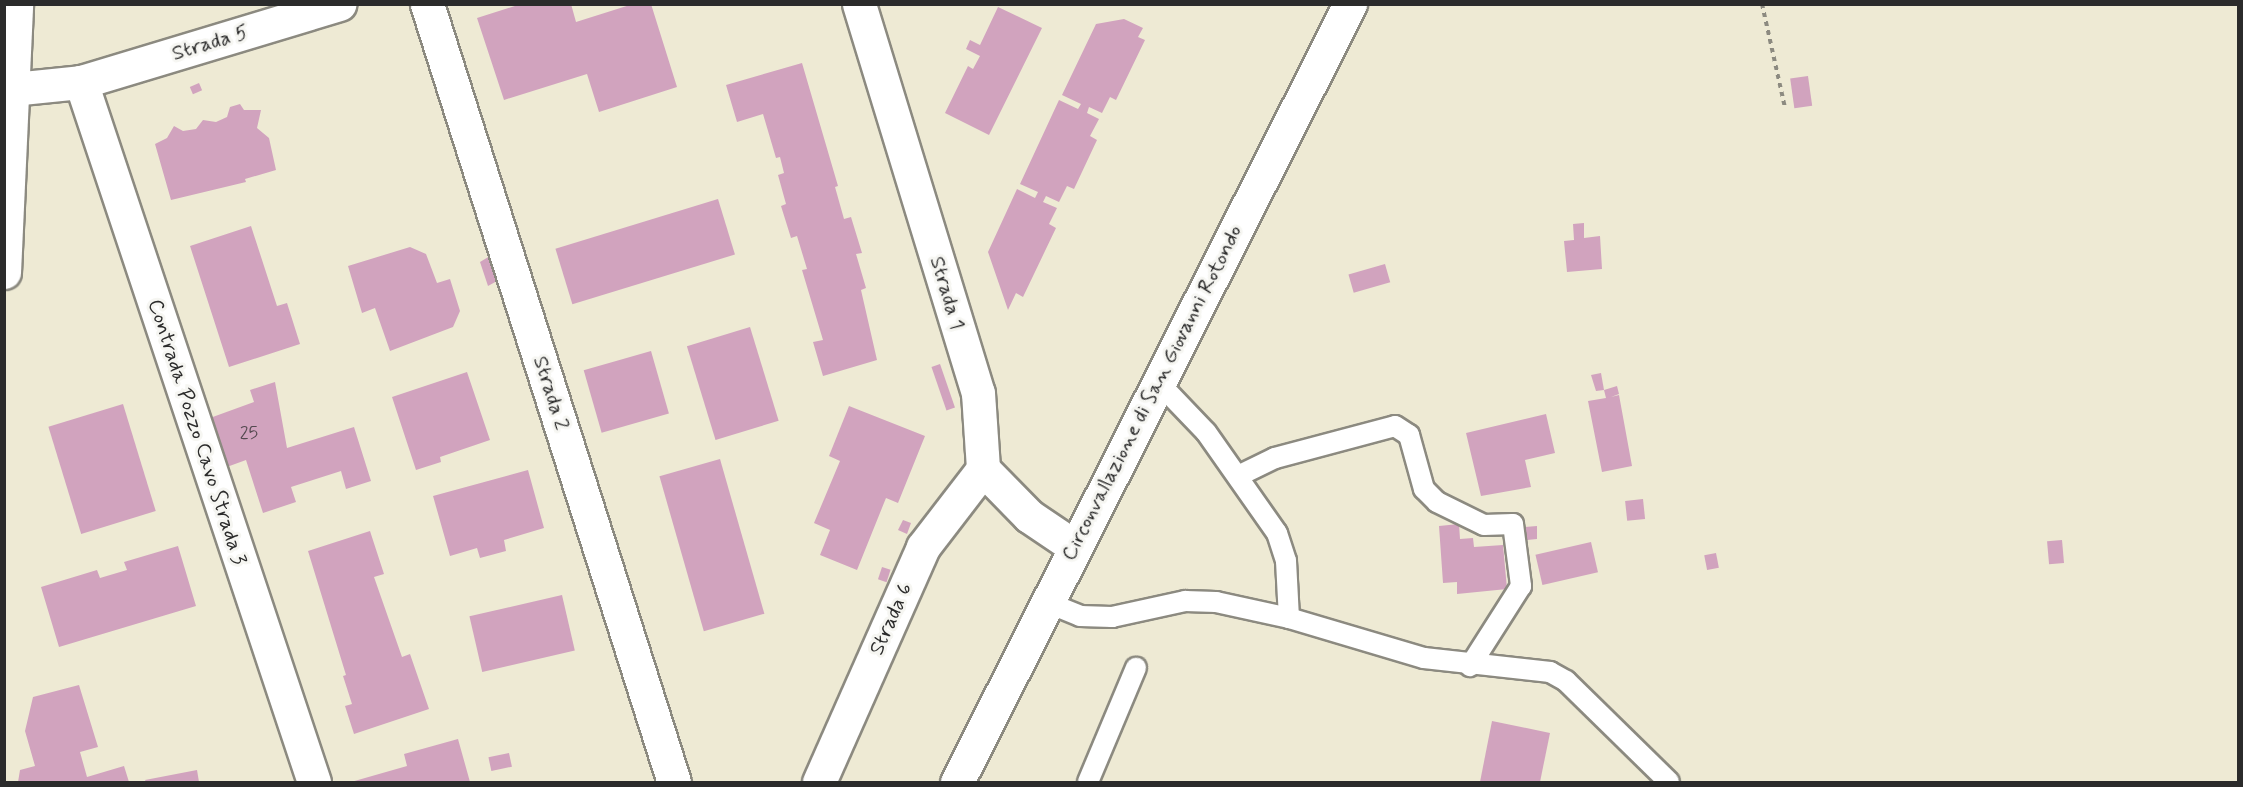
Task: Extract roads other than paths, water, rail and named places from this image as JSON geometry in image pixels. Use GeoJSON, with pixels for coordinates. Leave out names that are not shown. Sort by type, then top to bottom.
{"type":"FeatureCollection","features":[{"type":"Feature","properties":{"kind":"street"},"geometry":{"type":"LineString","coordinates":[[4,272],[16,4]]}},
{"type":"Feature","properties":{"kind":"street","name":"Strada 5"},"geometry":{"type":"LineString","coordinates":[[12,90],[81,82],[339,4]]}},
{"type":"Feature","properties":{"kind":"street","name":"Strada 2"},"geometry":{"type":"LineString","coordinates":[[427,4],[674,783]]}},
{"type":"Feature","properties":{"kind":"street","name":"Strada 1"},"geometry":{"type":"LineString","coordinates":[[859,4],[978,393],[983,469]]}},
{"type":"Feature","properties":{"kind":"street","name":"Circonvallazione di San Giovanni Rotondo"},"geometry":{"type":"LineString","coordinates":[[957,783],[1046,602],[1350,4]]}},
{"type":"Feature","properties":{"kind":"street","name":"Contrada Pozzo Cavo Strada 3"},"geometry":{"type":"LineString","coordinates":[[81,82],[314,783]]}},
{"type":"Feature","properties":{"kind":"street"},"geometry":{"type":"LineString","coordinates":[[983,469],[1029,516],[1075,547]]}},
{"type":"Feature","properties":{"kind":"street","name":"Strada 6"},"geometry":{"type":"LineString","coordinates":[[819,783],[922,546],[983,469]]}},
{"type":"Feature","properties":{"kind":"lane"},"geometry":{"type":"LineString","coordinates":[[1158,382],[1181,403],[1238,476],[1277,533],[1286,561],[1289,618]]}},
{"type":"Feature","properties":{"kind":"lane"},"geometry":{"type":"LineString","coordinates":[[1238,476],[1275,458],[1395,426],[1409,435],[1424,489],[1437,502],[1484,525],[1513,524],[1521,586],[1470,666]]}},
{"type":"Feature","properties":{"kind":"lane"},"geometry":{"type":"LineString","coordinates":[[1046,602],[1080,616],[1112,617],[1185,601],[1216,602],[1289,618],[1413,655],[1470,666],[1550,672],[1566,681],[1669,783]]}},
{"type":"Feature","properties":{"kind":"lane"},"geometry":{"type":"LineString","coordinates":[[1088,783],[1136,668]]}}]}
